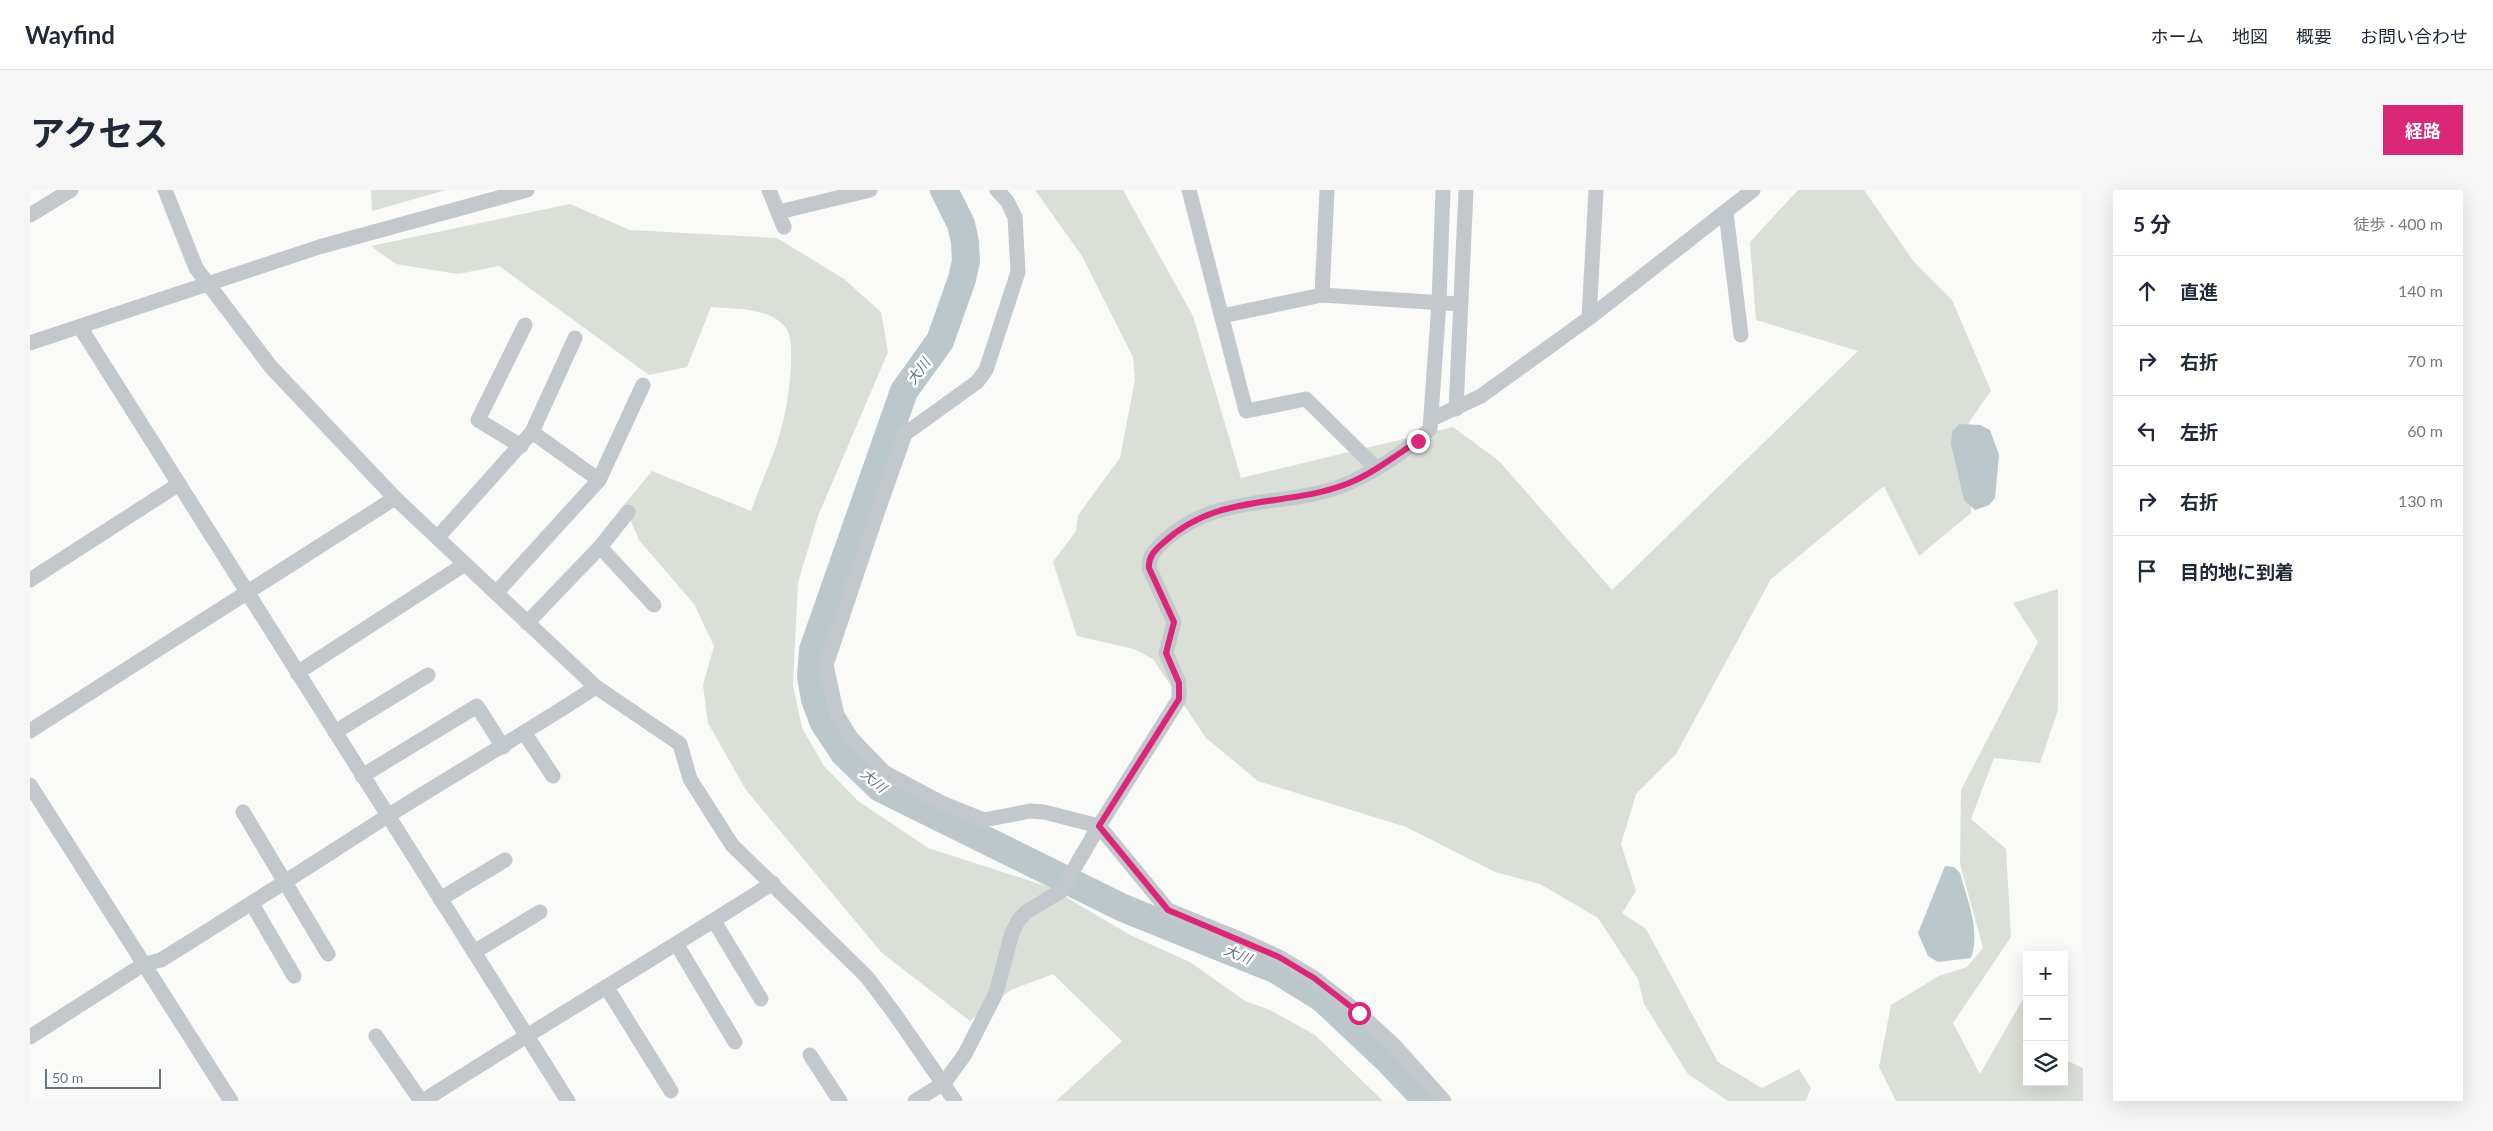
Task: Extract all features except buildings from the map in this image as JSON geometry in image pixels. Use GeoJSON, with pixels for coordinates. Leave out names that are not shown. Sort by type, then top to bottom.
{"type":"FeatureCollection","features":[{"type":"Feature","properties":{"kind":"street"},"geometry":{"type":"LineString","coordinates":[[30,215],[71,190]]}},
{"type":"Feature","properties":{"kind":"street"},"geometry":{"type":"LineString","coordinates":[[165,190],[196,268],[271,368],[395,498],[596,687],[680,744],[690,779],[732,845],[866,977],[944,1083],[955,1101]]}},
{"type":"Feature","properties":{"kind":"street"},"geometry":{"type":"LineString","coordinates":[[30,343],[318,247],[527,190]]}},
{"type":"Feature","properties":{"kind":"street"},"geometry":{"type":"LineString","coordinates":[[769,190],[784,227]]}},
{"type":"Feature","properties":{"kind":"street"},"geometry":{"type":"LineString","coordinates":[[779,212],[870,190]]}},
{"type":"Feature","properties":{"kind":"street"},"geometry":{"type":"LineString","coordinates":[[997,190],[1015,216],[1018,272],[986,370],[977,382],[905,434],[826,664],[837,715],[852,739],[884,772],[905,785],[944,804],[984,820],[1030,812],[1044,812],[1099,826],[1168,910],[1279,957],[1314,978],[1359,1013],[1394,1045],[1444,1101]]}},
{"type":"Feature","properties":{"kind":"street"},"geometry":{"type":"LineString","coordinates":[[1189,190],[1246,411],[1306,399],[1376,468]]}},
{"type":"Feature","properties":{"kind":"street"},"geometry":{"type":"LineString","coordinates":[[1322,296],[1327,190]]}},
{"type":"Feature","properties":{"kind":"street"},"geometry":{"type":"LineString","coordinates":[[915,1101],[944,1083],[965,1054],[996,993],[1012,933],[1018,921],[1026,912],[1063,888],[1099,826],[1179,699],[1180,692],[1166,653],[1174,622],[1148,562],[1155,551],[1174,533],[1218,510],[1335,488],[1351,482],[1418,441],[1430,429],[1439,303],[1443,190]]}},
{"type":"Feature","properties":{"kind":"street"},"geometry":{"type":"LineString","coordinates":[[1456,409],[1459,304],[1466,190]]}},
{"type":"Feature","properties":{"kind":"street"},"geometry":{"type":"LineString","coordinates":[[1589,318],[1596,190]]}},
{"type":"Feature","properties":{"kind":"street"},"geometry":{"type":"LineString","coordinates":[[1432,419],[1481,396],[1589,318],[1726,213],[1753,190]]}},
{"type":"Feature","properties":{"kind":"street"},"geometry":{"type":"LineString","coordinates":[[1726,213],[1741,335]]}},
{"type":"Feature","properties":{"kind":"street"},"geometry":{"type":"LineString","coordinates":[[1222,316],[1322,296],[1459,304]]}},
{"type":"Feature","properties":{"kind":"street"},"geometry":{"type":"LineString","coordinates":[[521,446],[478,420],[525,325]]}},
{"type":"Feature","properties":{"kind":"street"},"geometry":{"type":"LineString","coordinates":[[80,327],[568,1101]]}},
{"type":"Feature","properties":{"kind":"street"},"geometry":{"type":"LineString","coordinates":[[438,537],[532,432],[575,338]]}},
{"type":"Feature","properties":{"kind":"street"},"geometry":{"type":"LineString","coordinates":[[496,594],[599,480],[644,385]]}},
{"type":"Feature","properties":{"kind":"street"},"geometry":{"type":"LineString","coordinates":[[532,432],[599,480]]}},
{"type":"Feature","properties":{"kind":"street"},"geometry":{"type":"LineString","coordinates":[[30,580],[179,484]]}},
{"type":"Feature","properties":{"kind":"street"},"geometry":{"type":"LineString","coordinates":[[30,731],[246,591],[395,498]]}},
{"type":"Feature","properties":{"kind":"street"},"geometry":{"type":"LineString","coordinates":[[527,623],[600,547],[628,512]]}},
{"type":"Feature","properties":{"kind":"street"},"geometry":{"type":"LineString","coordinates":[[600,547],[654,605]]}},
{"type":"Feature","properties":{"kind":"street"},"geometry":{"type":"LineString","coordinates":[[298,673],[465,564]]}},
{"type":"Feature","properties":{"kind":"street"},"geometry":{"type":"LineString","coordinates":[[335,732],[428,675]]}},
{"type":"Feature","properties":{"kind":"street"},"geometry":{"type":"LineString","coordinates":[[30,1037],[144,964],[161,960],[252,904],[387,816],[525,734],[596,687]]}},
{"type":"Feature","properties":{"kind":"street"},"geometry":{"type":"LineString","coordinates":[[362,776],[477,706],[503,747]]}},
{"type":"Feature","properties":{"kind":"street"},"geometry":{"type":"LineString","coordinates":[[525,734],[552,776]]}},
{"type":"Feature","properties":{"kind":"street"},"geometry":{"type":"LineString","coordinates":[[30,785],[231,1101]]}},
{"type":"Feature","properties":{"kind":"street"},"geometry":{"type":"LineString","coordinates":[[243,812],[328,954]]}},
{"type":"Feature","properties":{"kind":"street"},"geometry":{"type":"LineString","coordinates":[[440,899],[505,860]]}},
{"type":"Feature","properties":{"kind":"street"},"geometry":{"type":"LineString","coordinates":[[376,1036],[422,1101],[527,1035],[677,945],[772,883]]}},
{"type":"Feature","properties":{"kind":"street"},"geometry":{"type":"LineString","coordinates":[[252,904],[294,976]]}},
{"type":"Feature","properties":{"kind":"street"},"geometry":{"type":"LineString","coordinates":[[474,952],[540,912]]}},
{"type":"Feature","properties":{"kind":"street"},"geometry":{"type":"LineString","coordinates":[[714,921],[761,999]]}},
{"type":"Feature","properties":{"kind":"street"},"geometry":{"type":"LineString","coordinates":[[677,945],[735,1042]]}},
{"type":"Feature","properties":{"kind":"street"},"geometry":{"type":"LineString","coordinates":[[607,988],[671,1091]]}},
{"type":"Feature","properties":{"kind":"street"},"geometry":{"type":"LineString","coordinates":[[810,1055],[840,1101]]}},
{"type":"Feature","properties":{"kind":"shaded area"},"geometry":{"type":"Polygon","coordinates":[[[371,190],[446,190],[372,211],[371,190]]]}},
{"type":"Feature","properties":{"kind":"shaded area"},"geometry":{"type":"Polygon","coordinates":[[[1035,190],[1123,190],[1193,316],[1241,478],[1453,427],[1499,461],[1612,590],[1858,351],[1756,320],[1750,242],[1798,190],[1864,190],[1914,262],[1952,300],[1991,391],[1969,422],[1971,513],[1919,556],[1884,486],[1771,579],[1676,754],[1636,794],[1621,844],[1636,891],[1622,913],[1646,929],[1718,1062],[1762,1088],[1799,1069],[1811,1088],[1806,1101],[1728,1101],[1688,1074],[1644,1004],[1638,979],[1598,918],[1540,884],[1495,872],[1406,827],[1258,781],[1206,738],[1153,659],[1134,649],[1077,636],[1053,562],[1076,531],[1078,515],[1120,458],[1135,380],[1133,357],[1082,256],[1035,190]]]}},
{"type":"Feature","properties":{"kind":"shaded area"},"geometry":{"type":"Polygon","coordinates":[[[570,204],[630,230],[777,238],[844,279],[881,312],[888,352],[818,516],[798,582],[793,685],[802,728],[824,766],[858,801],[928,848],[1049,887],[1130,935],[1190,962],[1245,1001],[1270,1010],[1315,1035],[1383,1101],[1056,1101],[1122,1041],[1053,974],[1011,990],[970,1021],[882,953],[746,790],[708,723],[703,685],[714,646],[694,604],[639,540],[624,505],[652,471],[751,511],[780,433],[785,413],[791,359],[791,346],[786,328],[771,316],[751,310],[711,307],[687,367],[649,375],[499,266],[458,274],[396,264],[371,246],[570,204]]]}},
{"type":"Feature","properties":{"kind":"shaded area"},"geometry":{"type":"Polygon","coordinates":[[[1959,424],[1980,425],[1990,430],[1999,455],[1995,498],[1989,505],[1975,510],[1964,500],[1951,444],[1952,432],[1959,424]]]}},
{"type":"Feature","properties":{"kind":"shaded area"},"geometry":{"type":"Polygon","coordinates":[[[2058,589],[2058,710],[2040,763],[1994,758],[1971,819],[2006,849],[2011,937],[1953,1023],[1980,1074],[2023,999],[2023,1086],[2068,1086],[2068,1061],[2083,1068],[2083,1101],[1896,1101],[1879,1067],[1891,1005],[1939,976],[1967,967],[1983,948],[1960,864],[1961,790],[2038,642],[2013,603],[2058,589]]]}},
{"type":"Feature","properties":{"kind":"shaded area"},"geometry":{"type":"Polygon","coordinates":[[[1945,866],[1954,867],[1960,873],[1972,915],[1974,948],[1971,958],[1938,962],[1928,956],[1918,933],[1945,866]]]}},
{"type":"Feature","properties":{"kind":"waterway","name":"大川"},"geometry":{"type":"LineString","coordinates":[[944,190],[961,224],[965,242],[966,261],[962,279],[940,341],[904,391],[813,650],[811,676],[815,699],[824,723],[844,753],[880,788],[1123,908],[1277,970],[1323,999],[1388,1060],[1427,1101]]}},
{"type":"Feature","properties":{"kind":"route"},"geometry":{"type":"LineString","coordinates":[[1359,1013],[1314,978],[1279,957],[1168,910],[1099,826],[1179,699],[1179,683],[1166,653],[1174,622],[1150,575],[1148,562],[1151,555],[1174,533],[1186,525],[1218,510],[1265,500],[1312,494],[1335,488],[1351,482],[1376,468],[1418,441]]}}]}
